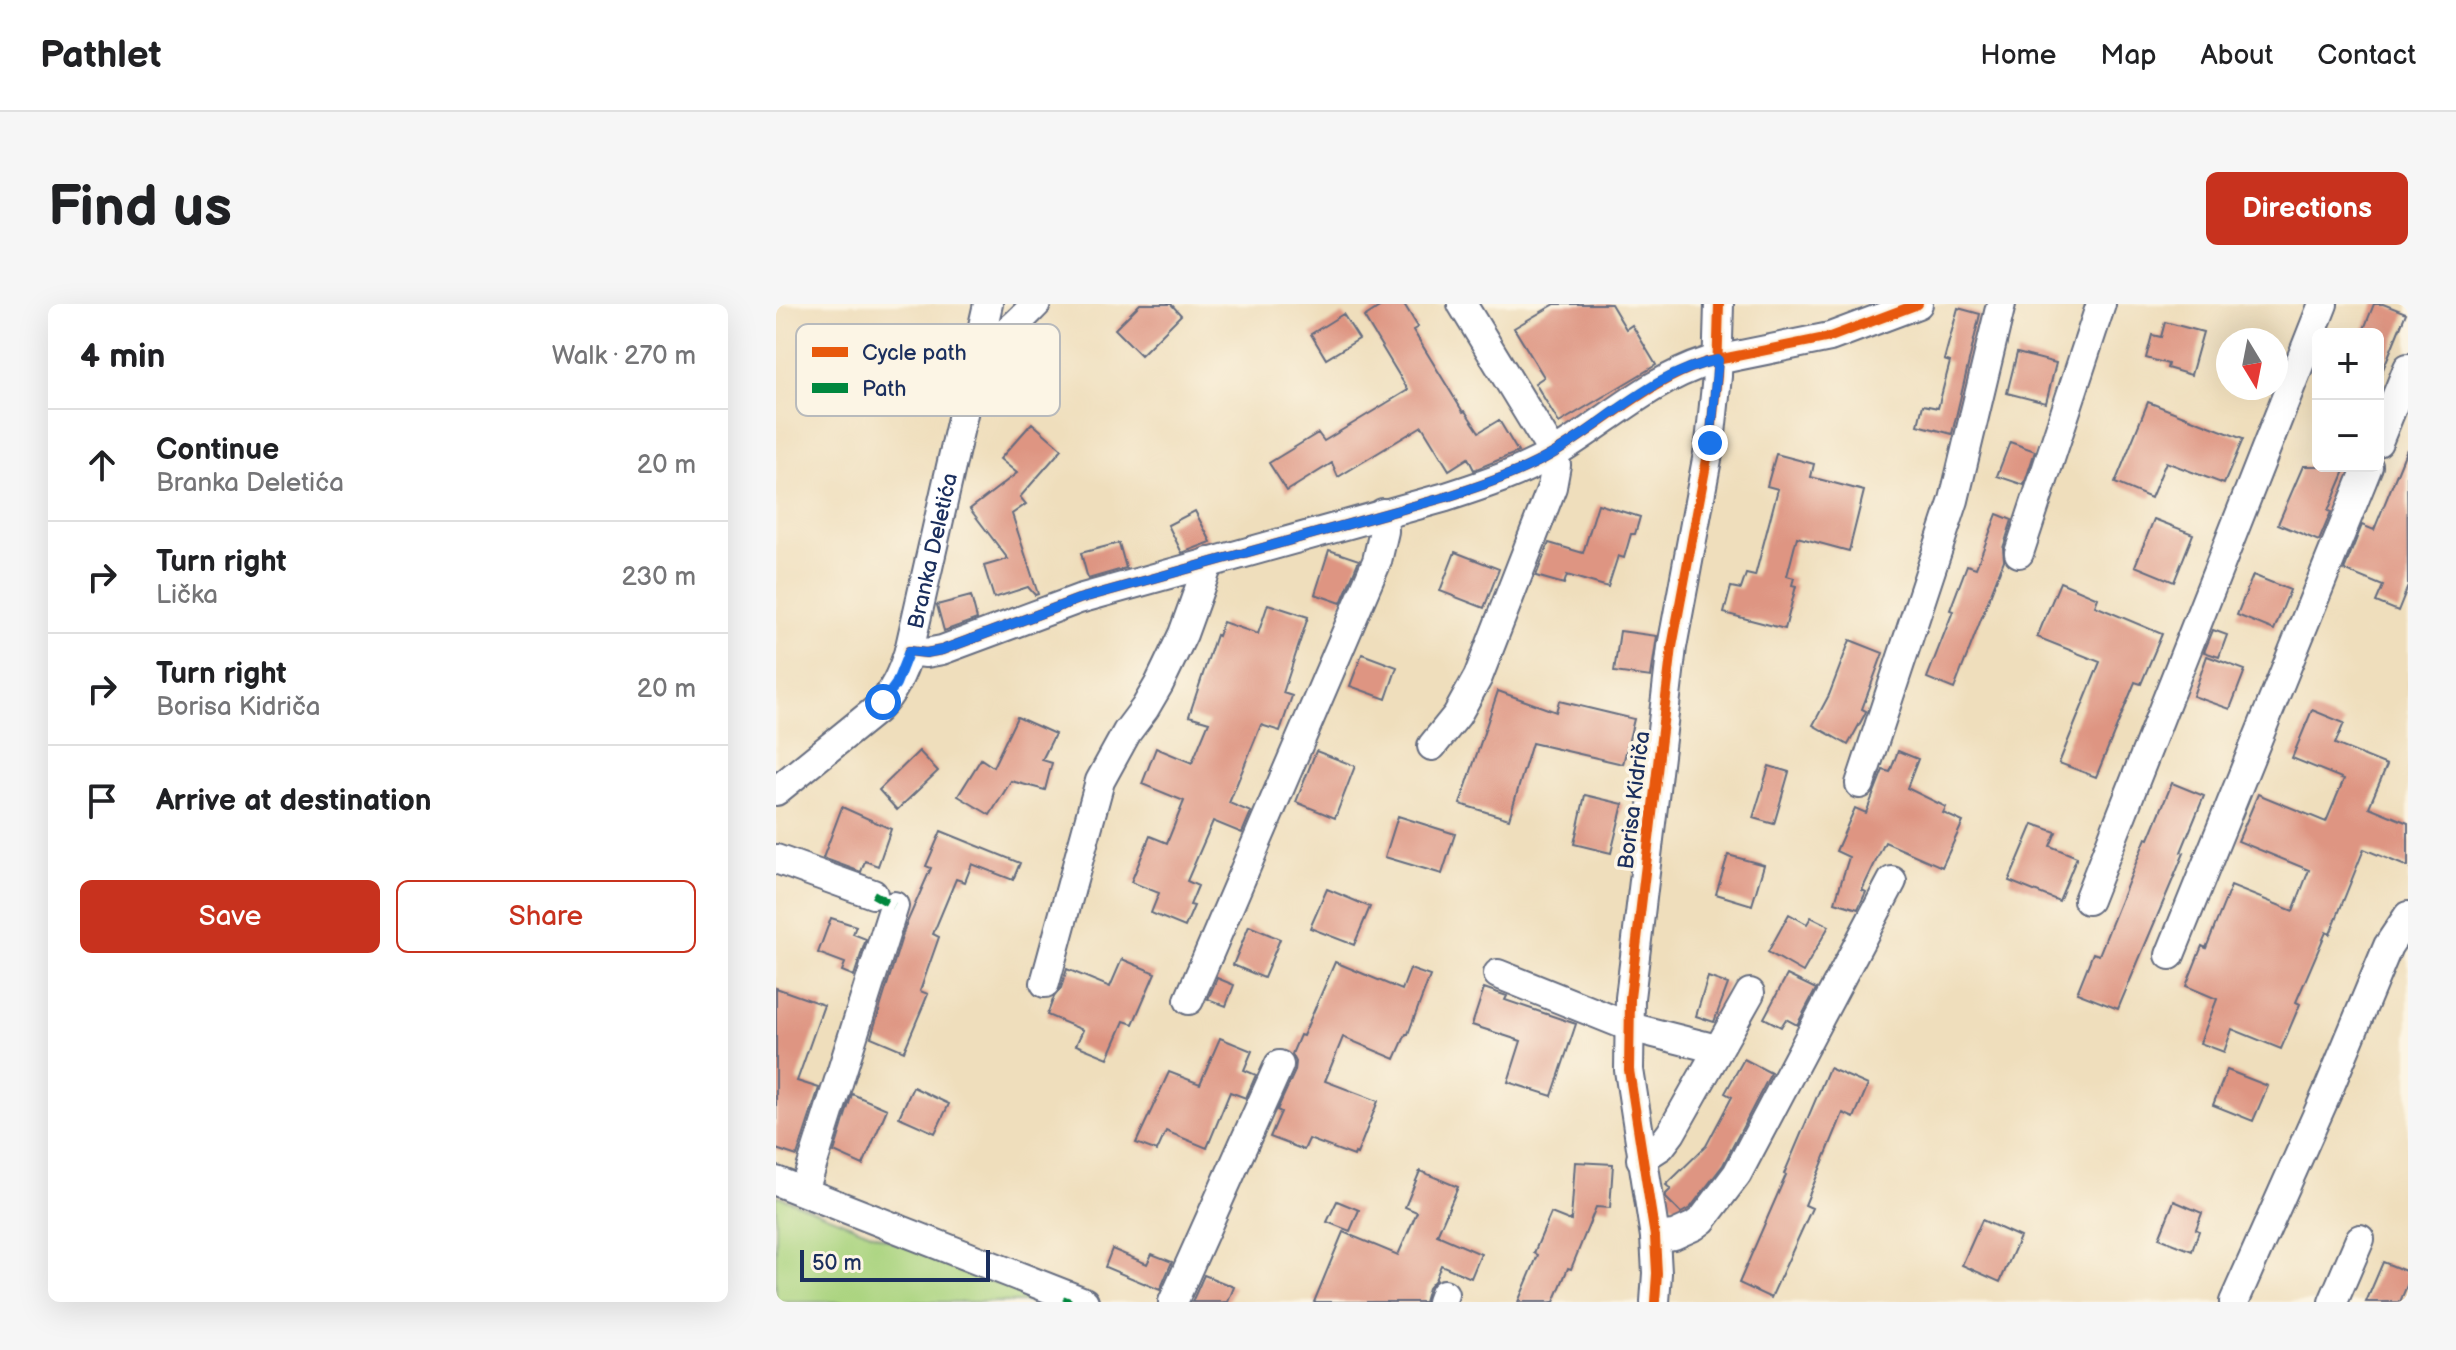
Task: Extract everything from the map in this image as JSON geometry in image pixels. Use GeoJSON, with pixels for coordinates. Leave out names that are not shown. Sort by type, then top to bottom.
{"type":"FeatureCollection","features":[{"type":"Feature","properties":{"kind":"street","name":"Branka Deletića"},"geometry":{"type":"LineString","coordinates":[[983,324],[988,304]]}},
{"type":"Feature","properties":{"kind":"street"},"geometry":{"type":"LineString","coordinates":[[1015,324],[1036,304]]}},
{"type":"Feature","properties":{"kind":"street"},"geometry":{"type":"LineString","coordinates":[[1432,746],[1457,715],[1478,677],[1552,487],[1556,465],[1553,453],[1462,304]]}},
{"type":"Feature","properties":{"kind":"street","name":"Borisa Kidriča"},"geometry":{"type":"LineString","coordinates":[[1655,1302],[1655,1237],[1629,1070],[1630,998],[1672,647],[1710,443],[1718,360],[1719,304]]}},
{"type":"Feature","properties":{"kind":"street"},"geometry":{"type":"LineString","coordinates":[[909,651],[926,653],[942,650],[1079,599],[1500,479],[1553,453],[1668,377],[1690,367],[1830,337],[1918,304]]}},
{"type":"Feature","properties":{"kind":"street"},"geometry":{"type":"LineString","coordinates":[[1860,784],[1954,500],[2001,304]]}},
{"type":"Feature","properties":{"kind":"street"},"geometry":{"type":"LineString","coordinates":[[2019,553],[2101,304]]}},
{"type":"Feature","properties":{"kind":"street"},"geometry":{"type":"LineString","coordinates":[[2088,900],[2323,304]]}},
{"type":"Feature","properties":{"kind":"street"},"geometry":{"type":"LineString","coordinates":[[2384,427],[2408,368]]}},
{"type":"Feature","properties":{"kind":"street","name":"Branka Deletića"},"geometry":{"type":"LineString","coordinates":[[776,791],[883,702],[896,684],[909,651],[962,416]]}},
{"type":"Feature","properties":{"kind":"street"},"geometry":{"type":"LineString","coordinates":[[2170,955],[2366,472]]}},
{"type":"Feature","properties":{"kind":"street"},"geometry":{"type":"LineString","coordinates":[[1189,1000],[1377,561],[1384,531],[1383,513]]}},
{"type":"Feature","properties":{"kind":"street"},"geometry":{"type":"LineString","coordinates":[[1045,983],[1100,781],[1159,684],[1183,634],[1209,562]]}},
{"type":"Feature","properties":{"kind":"street"},"geometry":{"type":"LineString","coordinates":[[776,859],[884,900],[804,1191]]}},
{"type":"Feature","properties":{"kind":"street"},"geometry":{"type":"LineString","coordinates":[[1655,1237],[1674,1235],[1702,1220],[1737,1174],[1892,881]]}},
{"type":"Feature","properties":{"kind":"street"},"geometry":{"type":"LineString","coordinates":[[2234,1302],[2388,946],[2408,916]]}},
{"type":"Feature","properties":{"kind":"street"},"geometry":{"type":"LineString","coordinates":[[1498,974],[1630,1027],[1717,1049]]}},
{"type":"Feature","properties":{"kind":"street"},"geometry":{"type":"LineString","coordinates":[[1641,1159],[1661,1146],[1671,1133],[1750,993]]}},
{"type":"Feature","properties":{"kind":"street"},"geometry":{"type":"LineString","coordinates":[[1173,1302],[1279,1065]]}},
{"type":"Feature","properties":{"kind":"street"},"geometry":{"type":"LineString","coordinates":[[776,1181],[1084,1302]]}},
{"type":"Feature","properties":{"kind":"street"},"geometry":{"type":"LineString","coordinates":[[2333,1302],[2360,1239]]}},
{"type":"Feature","properties":{"kind":"green space"},"geometry":{"type":"Polygon","coordinates":[[[776,1195],[1044,1302],[776,1302],[776,1195]]]}},
{"type":"Feature","properties":{"kind":"building"},"geometry":{"type":"Polygon","coordinates":[[[1140,304],[1171,304],[1181,315],[1141,355],[1115,329],[1140,304]]]}},
{"type":"Feature","properties":{"kind":"building"},"geometry":{"type":"Polygon","coordinates":[[[1384,304],[1404,304],[1418,327],[1413,330],[1463,412],[1479,432],[1499,420],[1518,452],[1474,470],[1468,458],[1449,470],[1422,426],[1338,477],[1332,463],[1287,491],[1269,463],[1318,433],[1324,441],[1408,390],[1364,317],[1384,304]]]}},
{"type":"Feature","properties":{"kind":"building"},"geometry":{"type":"Polygon","coordinates":[[[1555,304],[1611,304],[1626,329],[1632,325],[1656,365],[1559,423],[1535,383],[1544,377],[1514,328],[1555,304]]]}},
{"type":"Feature","properties":{"kind":"building"},"geometry":{"type":"Polygon","coordinates":[[[2374,304],[2383,304],[2406,313],[2384,367],[2384,328],[2364,328],[2374,304]]]}},
{"type":"Feature","properties":{"kind":"building"},"geometry":{"type":"Polygon","coordinates":[[[1958,308],[1980,314],[1952,434],[1918,425],[1923,405],[1938,408],[1950,362],[1944,360],[1958,308]]]}},
{"type":"Feature","properties":{"kind":"building"},"geometry":{"type":"Polygon","coordinates":[[[1343,314],[1359,339],[1326,359],[1311,334],[1343,314]]]}},
{"type":"Feature","properties":{"kind":"building"},"geometry":{"type":"Polygon","coordinates":[[[2165,322],[2203,332],[2191,375],[2146,358],[2152,335],[2161,337],[2165,322]]]}},
{"type":"Feature","properties":{"kind":"building"},"geometry":{"type":"Polygon","coordinates":[[[2017,353],[2056,363],[2046,403],[2007,393],[2017,353]]]}},
{"type":"Feature","properties":{"kind":"building"},"geometry":{"type":"Polygon","coordinates":[[[2148,402],[2243,439],[2224,484],[2166,462],[2151,498],[2115,483],[2148,402]]]}},
{"type":"Feature","properties":{"kind":"building"},"geometry":{"type":"Polygon","coordinates":[[[1032,423],[1062,449],[1020,497],[1026,504],[1012,514],[1038,594],[1035,595],[1028,587],[994,598],[984,566],[1008,559],[970,509],[1017,473],[1000,459],[1032,423]]]}},
{"type":"Feature","properties":{"kind":"building"},"geometry":{"type":"Polygon","coordinates":[[[2010,442],[2035,451],[2024,485],[1997,476],[2010,442]]]}},
{"type":"Feature","properties":{"kind":"building"},"geometry":{"type":"Polygon","coordinates":[[[2407,449],[2408,586],[2398,611],[2376,602],[2383,586],[2344,570],[2362,525],[2374,530],[2407,449]]]}},
{"type":"Feature","properties":{"kind":"building"},"geometry":{"type":"Polygon","coordinates":[[[1776,454],[1814,464],[1811,477],[1864,491],[1849,551],[1797,537],[1787,576],[1794,578],[1792,585],[1796,586],[1785,629],[1724,613],[1731,587],[1741,589],[1746,574],[1755,576],[1778,489],[1767,486],[1776,454]]]}},
{"type":"Feature","properties":{"kind":"building"},"geometry":{"type":"Polygon","coordinates":[[[2303,466],[2312,466],[2312,472],[2344,472],[2319,541],[2278,524],[2303,466]]]}},
{"type":"Feature","properties":{"kind":"building"},"geometry":{"type":"Polygon","coordinates":[[[1598,504],[1640,517],[1624,558],[1618,556],[1608,587],[1567,575],[1564,584],[1536,576],[1549,543],[1583,553],[1598,504]]]}},
{"type":"Feature","properties":{"kind":"building"},"geometry":{"type":"Polygon","coordinates":[[[1195,511],[1211,542],[1182,553],[1168,525],[1195,511]]]}},
{"type":"Feature","properties":{"kind":"building"},"geometry":{"type":"Polygon","coordinates":[[[1997,514],[2012,520],[2003,548],[2004,560],[1954,689],[1927,678],[1967,565],[1976,568],[1997,514]]]}},
{"type":"Feature","properties":{"kind":"building"},"geometry":{"type":"Polygon","coordinates":[[[2154,519],[2193,534],[2174,582],[2135,566],[2154,519]]]}},
{"type":"Feature","properties":{"kind":"building"},"geometry":{"type":"Polygon","coordinates":[[[1119,543],[1126,568],[1088,579],[1081,553],[1119,543]]]}},
{"type":"Feature","properties":{"kind":"building"},"geometry":{"type":"Polygon","coordinates":[[[1329,550],[1359,560],[1341,603],[1315,594],[1329,550]]]}},
{"type":"Feature","properties":{"kind":"building"},"geometry":{"type":"Polygon","coordinates":[[[1455,552],[1499,569],[1484,608],[1440,591],[1455,552]]]}},
{"type":"Feature","properties":{"kind":"building"},"geometry":{"type":"Polygon","coordinates":[[[2253,575],[2290,590],[2274,630],[2237,615],[2253,575]]]}},
{"type":"Feature","properties":{"kind":"building"},"geometry":{"type":"Polygon","coordinates":[[[2060,582],[2098,598],[2095,606],[2162,634],[2141,684],[2135,682],[2096,777],[2059,763],[2100,662],[2037,637],[2060,582]]]}},
{"type":"Feature","properties":{"kind":"building"},"geometry":{"type":"Polygon","coordinates":[[[971,596],[977,619],[944,631],[937,605],[971,596]]]}},
{"type":"Feature","properties":{"kind":"building"},"geometry":{"type":"Polygon","coordinates":[[[1268,604],[1308,617],[1283,693],[1292,696],[1280,731],[1261,725],[1229,803],[1251,812],[1242,833],[1213,821],[1187,881],[1198,886],[1185,927],[1151,913],[1159,893],[1131,882],[1150,836],[1167,843],[1184,801],[1142,784],[1156,748],[1192,763],[1209,722],[1189,716],[1216,635],[1223,622],[1258,634],[1268,604]]]}},
{"type":"Feature","properties":{"kind":"building"},"geometry":{"type":"Polygon","coordinates":[[[2213,630],[2227,635],[2219,657],[2204,652],[2213,630]]]}},
{"type":"Feature","properties":{"kind":"building"},"geometry":{"type":"Polygon","coordinates":[[[1620,631],[1657,636],[1651,677],[1614,672],[1620,631]]]}},
{"type":"Feature","properties":{"kind":"building"},"geometry":{"type":"Polygon","coordinates":[[[1850,640],[1883,653],[1862,709],[1866,711],[1865,714],[1848,745],[1813,725],[1829,695],[1850,640]]]}},
{"type":"Feature","properties":{"kind":"building"},"geometry":{"type":"Polygon","coordinates":[[[1362,654],[1397,667],[1386,699],[1350,686],[1362,654]]]}},
{"type":"Feature","properties":{"kind":"building"},"geometry":{"type":"Polygon","coordinates":[[[2207,656],[2245,670],[2230,709],[2193,696],[2207,656]]]}},
{"type":"Feature","properties":{"kind":"building"},"geometry":{"type":"Polygon","coordinates":[[[1498,691],[1556,712],[1559,701],[1634,719],[1623,764],[1532,743],[1509,819],[1460,804],[1498,691]]]}},
{"type":"Feature","properties":{"kind":"building"},"geometry":{"type":"Polygon","coordinates":[[[2312,710],[2344,723],[2335,744],[2387,765],[2369,807],[2408,823],[2408,867],[2364,849],[2330,934],[2326,932],[2296,1002],[2300,1004],[2281,1049],[2232,1029],[2224,1052],[2200,1043],[2217,999],[2186,986],[2202,946],[2206,948],[2231,886],[2293,911],[2309,870],[2238,841],[2258,794],[2326,822],[2344,779],[2292,758],[2312,710]]]}},
{"type":"Feature","properties":{"kind":"building"},"geometry":{"type":"Polygon","coordinates":[[[1017,717],[1055,734],[1042,760],[1052,763],[1045,790],[1011,781],[990,815],[958,796],[981,759],[993,767],[1017,717]]]}},
{"type":"Feature","properties":{"kind":"building"},"geometry":{"type":"Polygon","coordinates":[[[919,751],[938,771],[897,810],[879,790],[919,751]]]}},
{"type":"Feature","properties":{"kind":"building"},"geometry":{"type":"Polygon","coordinates":[[[1316,751],[1355,766],[1335,818],[1296,802],[1316,751]]]}},
{"type":"Feature","properties":{"kind":"building"},"geometry":{"type":"Polygon","coordinates":[[[1898,751],[1918,759],[1907,788],[1946,807],[1943,813],[1963,822],[1942,867],[1885,842],[1862,890],[1866,892],[1858,909],[1835,902],[1849,857],[1836,851],[1855,808],[1866,813],[1883,770],[1890,772],[1898,751]]]}},
{"type":"Feature","properties":{"kind":"building"},"geometry":{"type":"Polygon","coordinates":[[[1769,766],[1789,772],[1774,824],[1753,818],[1769,766]]]}},
{"type":"Feature","properties":{"kind":"building"},"geometry":{"type":"Polygon","coordinates":[[[2172,783],[2204,796],[2181,852],[2184,853],[2118,1009],[2077,993],[2093,953],[2099,955],[2146,838],[2149,839],[2172,783]]]}},
{"type":"Feature","properties":{"kind":"building"},"geometry":{"type":"Polygon","coordinates":[[[1585,795],[1623,804],[1611,853],[1574,844],[1585,795]]]}},
{"type":"Feature","properties":{"kind":"building"},"geometry":{"type":"Polygon","coordinates":[[[842,807],[891,829],[878,866],[865,861],[861,872],[823,858],[842,807]]]}},
{"type":"Feature","properties":{"kind":"building"},"geometry":{"type":"Polygon","coordinates":[[[1398,816],[1455,834],[1442,874],[1385,857],[1398,816]]]}},
{"type":"Feature","properties":{"kind":"building"},"geometry":{"type":"Polygon","coordinates":[[[2033,824],[2056,832],[2050,846],[2077,857],[2059,901],[2009,881],[2033,824]]]}},
{"type":"Feature","properties":{"kind":"building"},"geometry":{"type":"Polygon","coordinates":[[[941,831],[1020,863],[1013,880],[972,864],[965,882],[956,879],[933,934],[939,937],[920,991],[928,994],[904,1051],[871,1037],[905,927],[931,868],[926,866],[941,831]]]}},
{"type":"Feature","properties":{"kind":"building"},"geometry":{"type":"Polygon","coordinates":[[[1728,855],[1764,865],[1752,905],[1716,894],[1728,855]]]}},
{"type":"Feature","properties":{"kind":"building"},"geometry":{"type":"Polygon","coordinates":[[[1327,889],[1370,907],[1354,945],[1310,928],[1327,889]]]}},
{"type":"Feature","properties":{"kind":"building"},"geometry":{"type":"Polygon","coordinates":[[[1789,914],[1807,924],[1811,917],[1829,926],[1803,972],[1768,952],[1789,914]]]}},
{"type":"Feature","properties":{"kind":"building"},"geometry":{"type":"Polygon","coordinates":[[[831,918],[856,926],[853,934],[866,939],[854,976],[842,971],[845,963],[818,953],[831,918]]]}},
{"type":"Feature","properties":{"kind":"building"},"geometry":{"type":"Polygon","coordinates":[[[1249,926],[1280,939],[1264,978],[1233,965],[1249,926]]]}},
{"type":"Feature","properties":{"kind":"building"},"geometry":{"type":"Polygon","coordinates":[[[1122,959],[1155,973],[1133,1024],[1124,1021],[1108,1058],[1076,1045],[1083,1030],[1047,1015],[1067,969],[1110,987],[1122,959]]]}},
{"type":"Feature","properties":{"kind":"building"},"geometry":{"type":"Polygon","coordinates":[[[1335,962],[1402,990],[1410,969],[1430,976],[1395,1059],[1343,1037],[1325,1081],[1378,1101],[1354,1156],[1309,1139],[1304,1150],[1270,1137],[1281,1112],[1277,1110],[1295,1071],[1296,1062],[1292,1054],[1335,962]]]}},
{"type":"Feature","properties":{"kind":"building"},"geometry":{"type":"Polygon","coordinates":[[[1787,975],[1816,989],[1797,1025],[1786,1019],[1781,1027],[1764,1018],[1787,975]]]}},
{"type":"Feature","properties":{"kind":"building"},"geometry":{"type":"Polygon","coordinates":[[[1708,977],[1728,984],[1714,1022],[1696,1016],[1708,977]]]}},
{"type":"Feature","properties":{"kind":"building"},"geometry":{"type":"Polygon","coordinates":[[[1217,978],[1234,985],[1226,1006],[1208,999],[1217,978]]]}},
{"type":"Feature","properties":{"kind":"building"},"geometry":{"type":"Polygon","coordinates":[[[776,988],[824,1005],[797,1081],[819,1088],[797,1156],[776,1149],[776,988]]]}},
{"type":"Feature","properties":{"kind":"building"},"geometry":{"type":"Polygon","coordinates":[[[1484,988],[1507,996],[1505,1000],[1576,1024],[1552,1096],[1508,1082],[1521,1041],[1472,1025],[1484,988]]]}},
{"type":"Feature","properties":{"kind":"building"},"geometry":{"type":"Polygon","coordinates":[[[1220,1038],[1252,1051],[1244,1070],[1256,1075],[1246,1098],[1230,1092],[1207,1148],[1166,1131],[1157,1151],[1136,1143],[1169,1072],[1200,1084],[1220,1038]]]}},
{"type":"Feature","properties":{"kind":"building"},"geometry":{"type":"Polygon","coordinates":[[[1744,1059],[1771,1073],[1723,1165],[1690,1208],[1681,1213],[1666,1198],[1671,1189],[1666,1185],[1706,1146],[1732,1097],[1725,1093],[1744,1059]]]}},
{"type":"Feature","properties":{"kind":"building"},"geometry":{"type":"Polygon","coordinates":[[[1829,1068],[1868,1085],[1854,1118],[1843,1113],[1805,1205],[1812,1208],[1771,1298],[1739,1283],[1829,1068]]]}},
{"type":"Feature","properties":{"kind":"building"},"geometry":{"type":"Polygon","coordinates":[[[2227,1070],[2268,1086],[2253,1121],[2213,1105],[2227,1070]]]}},
{"type":"Feature","properties":{"kind":"building"},"geometry":{"type":"Polygon","coordinates":[[[913,1087],[949,1104],[935,1133],[899,1117],[913,1087]]]}},
{"type":"Feature","properties":{"kind":"building"},"geometry":{"type":"Polygon","coordinates":[[[852,1094],[887,1109],[863,1165],[834,1152],[852,1094]]]}},
{"type":"Feature","properties":{"kind":"building"},"geometry":{"type":"Polygon","coordinates":[[[1575,1162],[1613,1164],[1610,1208],[1596,1207],[1554,1302],[1518,1302],[1538,1255],[1534,1253],[1551,1213],[1571,1221],[1575,1162]]]}},
{"type":"Feature","properties":{"kind":"building"},"geometry":{"type":"Polygon","coordinates":[[[1420,1171],[1458,1187],[1437,1235],[1481,1254],[1471,1278],[1441,1265],[1424,1302],[1314,1302],[1343,1232],[1398,1255],[1417,1212],[1405,1207],[1420,1171]]]}},
{"type":"Feature","properties":{"kind":"building"},"geometry":{"type":"Polygon","coordinates":[[[1337,1201],[1359,1210],[1350,1231],[1327,1222],[1337,1201]]]}},
{"type":"Feature","properties":{"kind":"building"},"geometry":{"type":"Polygon","coordinates":[[[2174,1201],[2202,1213],[2192,1251],[2159,1238],[2174,1201]]]}},
{"type":"Feature","properties":{"kind":"building"},"geometry":{"type":"Polygon","coordinates":[[[1982,1220],[2020,1237],[2000,1282],[1962,1265],[1982,1220]]]}},
{"type":"Feature","properties":{"kind":"building"},"geometry":{"type":"Polygon","coordinates":[[[1112,1249],[1147,1264],[1152,1254],[1172,1262],[1160,1290],[1105,1267],[1112,1249]]]}},
{"type":"Feature","properties":{"kind":"building"},"geometry":{"type":"Polygon","coordinates":[[[2383,1262],[2408,1272],[2408,1283],[2400,1302],[2366,1302],[2383,1262]]]}},
{"type":"Feature","properties":{"kind":"building"},"geometry":{"type":"Polygon","coordinates":[[[1204,1275],[1234,1287],[1228,1302],[1192,1302],[1204,1275]]]}},
{"type":"Feature","properties":{"kind":"marked path"},"geometry":{"type":"LineString","coordinates":[[873,894],[894,906]]}},
{"type":"Feature","properties":{"kind":"marked path"},"geometry":{"type":"LineString","coordinates":[[1066,1302],[1068,1297]]}},
{"type":"Feature","properties":{"kind":"cycle path"},"geometry":{"type":"LineString","coordinates":[[1655,1302],[1655,1237],[1629,1070],[1630,998],[1672,647],[1710,443],[1717,376],[1719,304]]}},
{"type":"Feature","properties":{"kind":"cycle path"},"geometry":{"type":"LineString","coordinates":[[909,651],[926,653],[942,650],[1079,599],[1474,488],[1515,473],[1554,453],[1647,391],[1686,370],[1707,362],[1830,337],[1918,304]]}},
{"type":"Feature","properties":{"kind":"route"},"geometry":{"type":"LineString","coordinates":[[883,702],[896,684],[909,651],[926,653],[942,650],[1079,599],[1446,497],[1500,479],[1553,453],[1668,377],[1718,360],[1710,443]]}}]}
